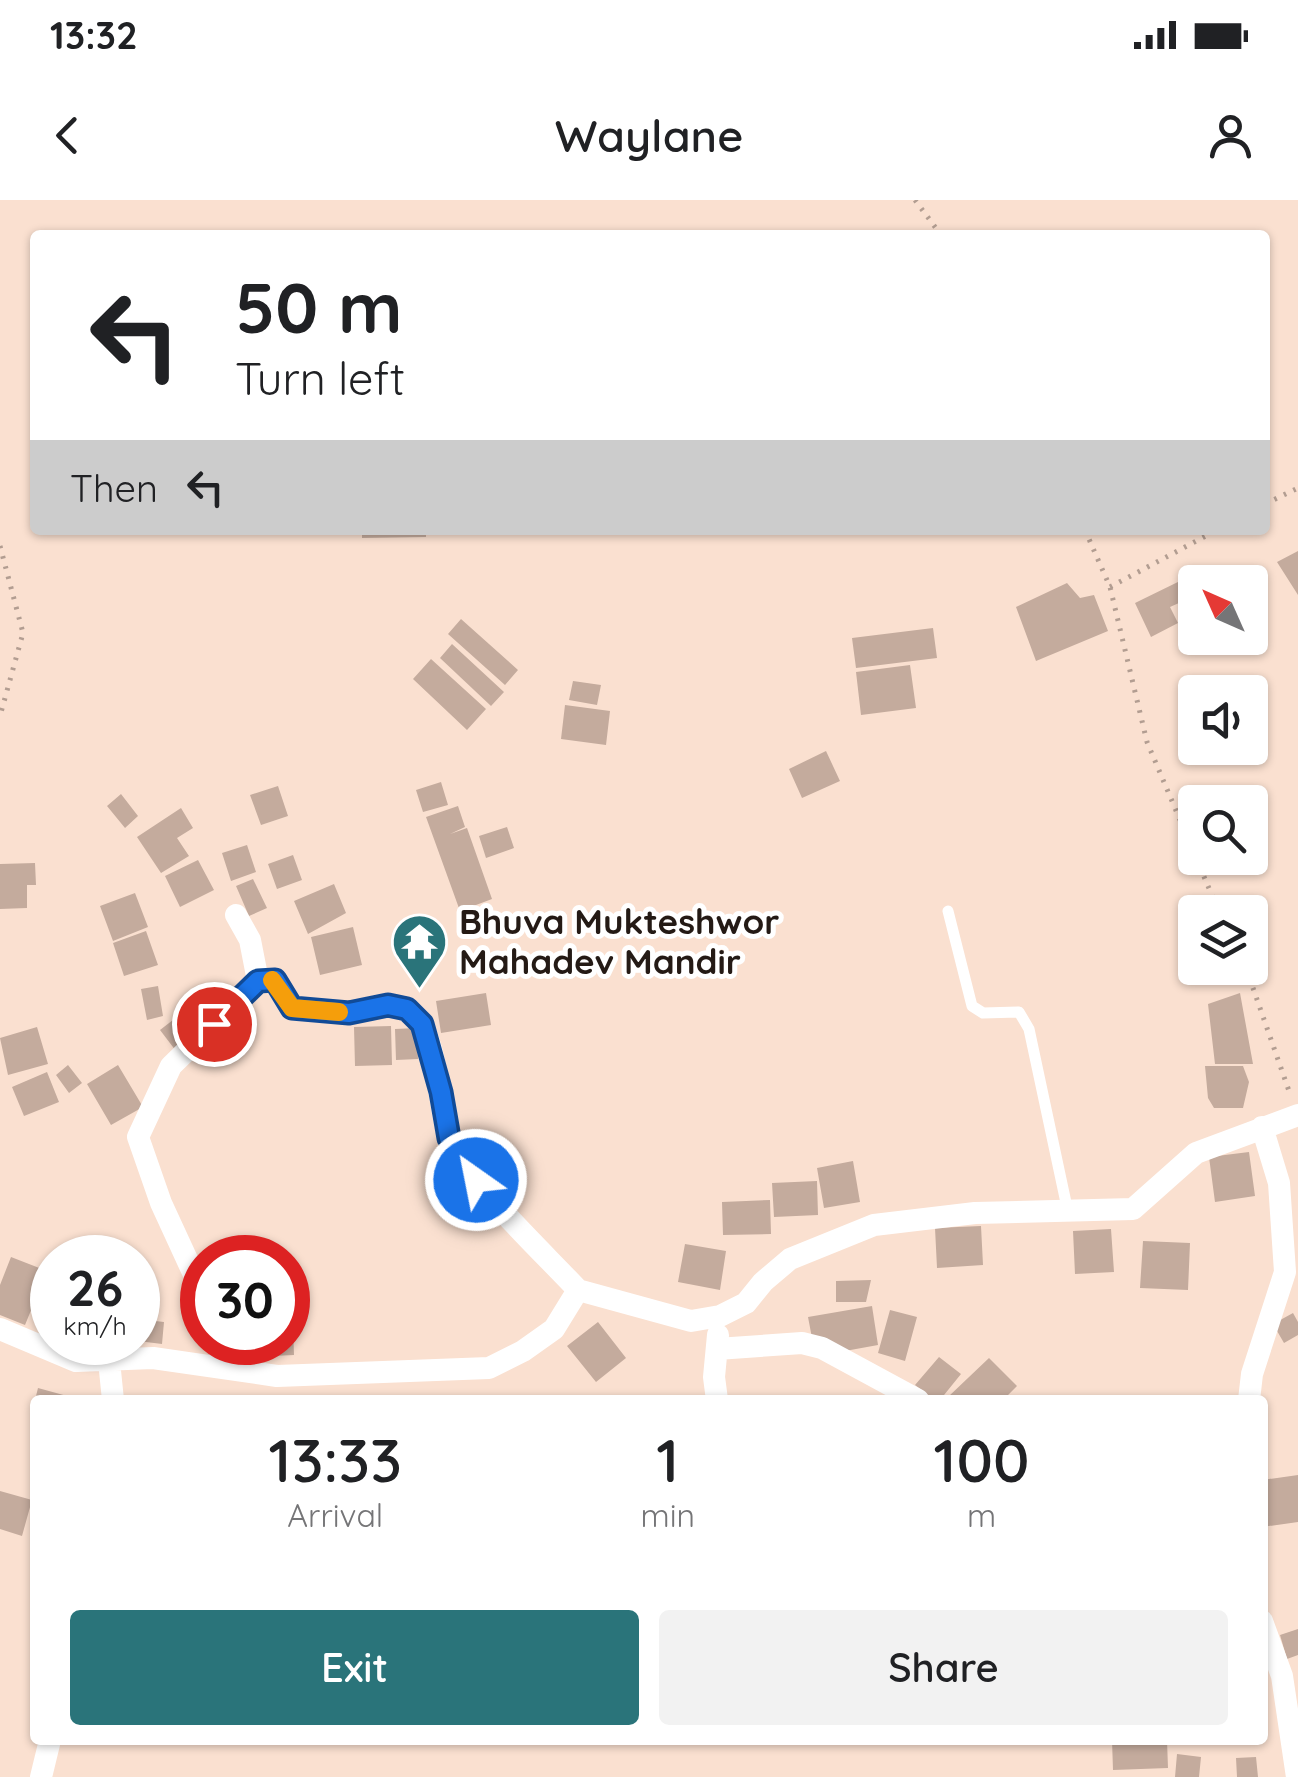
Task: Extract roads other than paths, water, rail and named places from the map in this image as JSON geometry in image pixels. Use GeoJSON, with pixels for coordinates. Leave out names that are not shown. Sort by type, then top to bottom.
{"type":"FeatureCollection","features":[{"type":"Feature","properties":{"kind":"street"},"geometry":{"type":"LineString","coordinates":[[236,916],[250,940],[258,981]]}},
{"type":"Feature","properties":{"kind":"street"},"geometry":{"type":"LineString","coordinates":[[180,1244],[138,1137],[171,1066],[258,981],[275,980],[292,1008],[349,1013],[388,1005],[407,1009],[422,1024],[449,1138],[476,1180],[578,1290],[691,1321],[720,1316],[746,1303],[763,1282],[790,1260],[874,1225],[974,1212],[1134,1209],[1196,1153],[1262,1128],[1295,1105]]}},
{"type":"Feature","properties":{"kind":"street"},"geometry":{"type":"LineString","coordinates":[[1250,1395],[1252,1374],[1285,1272],[1279,1183],[1262,1128]]}},
{"type":"Feature","properties":{"kind":"street"},"geometry":{"type":"LineString","coordinates":[[160,1359],[277,1376],[488,1368],[523,1351],[554,1329],[578,1290]]}},
{"type":"Feature","properties":{"kind":"street"},"geometry":{"type":"LineString","coordinates":[[716,1395],[714,1376],[720,1316]]}},
{"type":"Feature","properties":{"kind":"street"},"geometry":{"type":"LineString","coordinates":[[0,1328],[30,1341]]}},
{"type":"Feature","properties":{"kind":"street"},"geometry":{"type":"LineString","coordinates":[[717,1349],[802,1343],[822,1348],[909,1395]]}},
{"type":"Feature","properties":{"kind":"street"},"geometry":{"type":"LineString","coordinates":[[110,1365],[112,1395]]}},
{"type":"Feature","properties":{"kind":"street"},"geometry":{"type":"LineString","coordinates":[[1268,1637],[1282,1676],[1298,1777]]}},
{"type":"Feature","properties":{"kind":"street"},"geometry":{"type":"LineString","coordinates":[[41,1777],[49,1745]]}},
{"type":"Feature","properties":{"kind":"lane"},"geometry":{"type":"LineString","coordinates":[[948,911],[972,1006],[983,1013],[1019,1012],[1029,1028],[1068,1212]]}},
{"type":"Feature","properties":{"kind":"place","name":"Bhuva Mukteshwor Mahadev Mandir"},"geometry":{"type":"Point","coordinates":[420,991]}}]}
